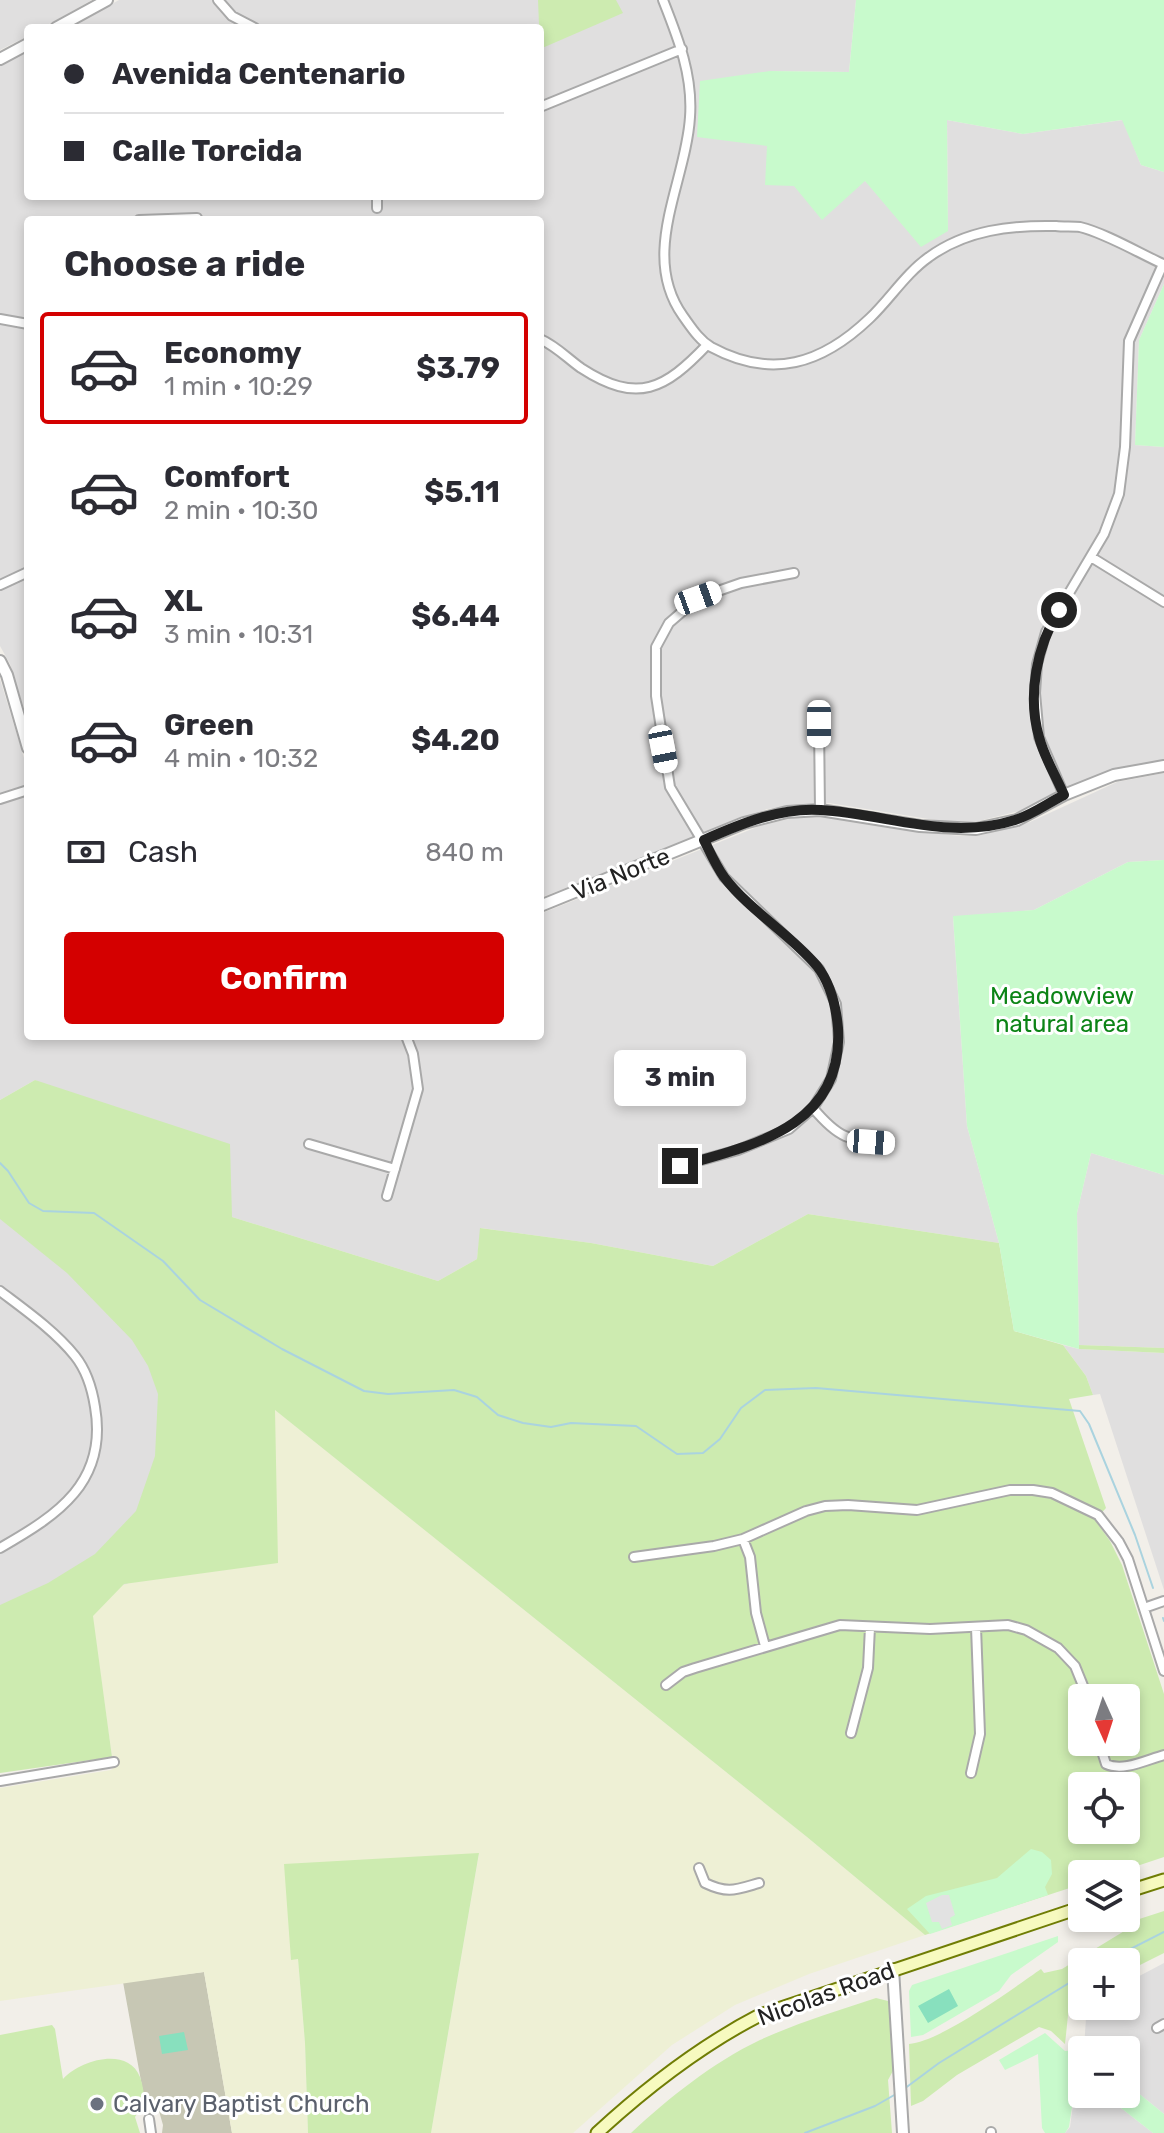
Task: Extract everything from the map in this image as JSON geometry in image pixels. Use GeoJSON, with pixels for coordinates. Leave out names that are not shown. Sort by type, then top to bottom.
{"type":"FeatureCollection","features":[{"type":"Feature","properties":{"kind":"main road"},"geometry":{"type":"LineString","coordinates":[[1140,1888],[1164,1880]]}},
{"type":"Feature","properties":{"kind":"main road","name":"Nicolas Road"},"geometry":{"type":"LineString","coordinates":[[597,2133],[660,2079],[724,2034],[760,2015],[1068,1912]]}},
{"type":"Feature","properties":{"kind":"street"},"geometry":{"type":"LineString","coordinates":[[63,24],[107,0]]}},
{"type":"Feature","properties":{"kind":"street"},"geometry":{"type":"LineString","coordinates":[[218,0],[232,16],[247,24]]}},
{"type":"Feature","properties":{"kind":"street"},"geometry":{"type":"LineString","coordinates":[[663,0],[682,49],[690,81],[690,117],[684,159],[665,228],[664,269],[678,309],[694,333],[707,345],[734,358],[778,365],[806,361],[839,344],[871,317],[927,258],[954,242],[992,230],[1027,225],[1080,227],[1163,264],[1129,341],[1125,447],[1119,494],[1104,534],[1046,632],[1037,664],[1035,693],[1039,737],[1064,795]]}},
{"type":"Feature","properties":{"kind":"street"},"geometry":{"type":"LineString","coordinates":[[0,59],[24,46]]}},
{"type":"Feature","properties":{"kind":"street"},"geometry":{"type":"LineString","coordinates":[[544,106],[682,49]]}},
{"type":"Feature","properties":{"kind":"street"},"geometry":{"type":"LineString","coordinates":[[377,200],[377,208]]}},
{"type":"Feature","properties":{"kind":"street"},"geometry":{"type":"LineString","coordinates":[[0,319],[24,323]]}},
{"type":"Feature","properties":{"kind":"street"},"geometry":{"type":"LineString","coordinates":[[544,341],[581,368],[618,386],[635,388],[656,387],[681,372],[707,345]]}},
{"type":"Feature","properties":{"kind":"street"},"geometry":{"type":"LineString","coordinates":[[1091,557],[1164,602]]}},
{"type":"Feature","properties":{"kind":"street"},"geometry":{"type":"LineString","coordinates":[[680,1166],[738,1150],[789,1129],[813,1108],[831,1079],[839,1042],[836,1004],[819,969],[724,877],[670,787],[656,696],[656,647],[669,623],[698,598],[741,583],[794,573]]}},
{"type":"Feature","properties":{"kind":"street"},"geometry":{"type":"LineString","coordinates":[[0,585],[24,574]]}},
{"type":"Feature","properties":{"kind":"street"},"geometry":{"type":"LineString","coordinates":[[0,661],[24,734]]}},
{"type":"Feature","properties":{"kind":"street"},"geometry":{"type":"LineString","coordinates":[[819,724],[820,810]]}},
{"type":"Feature","properties":{"kind":"street","name":"Via Norte"},"geometry":{"type":"LineString","coordinates":[[544,904],[744,823],[787,812],[820,810],[920,826],[976,829],[1017,820],[1064,795],[1114,775],[1164,766]]}},
{"type":"Feature","properties":{"kind":"street"},"geometry":{"type":"LineString","coordinates":[[0,799],[24,791]]}},
{"type":"Feature","properties":{"kind":"street"},"geometry":{"type":"LineString","coordinates":[[387,1196],[418,1089],[413,1054],[408,1040]]}},
{"type":"Feature","properties":{"kind":"street"},"geometry":{"type":"LineString","coordinates":[[813,1108],[832,1130],[855,1141],[887,1143]]}},
{"type":"Feature","properties":{"kind":"street"},"geometry":{"type":"LineString","coordinates":[[309,1144],[395,1169]]}},
{"type":"Feature","properties":{"kind":"street"},"geometry":{"type":"LineString","coordinates":[[0,1291],[75,1355],[88,1377],[98,1422],[97,1446],[91,1468],[80,1487],[63,1507],[0,1548]]}},
{"type":"Feature","properties":{"kind":"street"},"geometry":{"type":"LineString","coordinates":[[634,1557],[743,1539],[806,1511],[825,1506],[917,1510],[1010,1490],[1052,1493],[1093,1511],[1109,1526],[1124,1550],[1164,1671]]}},
{"type":"Feature","properties":{"kind":"street"},"geometry":{"type":"LineString","coordinates":[[743,1539],[750,1557],[756,1613],[765,1646]]}},
{"type":"Feature","properties":{"kind":"street"},"geometry":{"type":"LineString","coordinates":[[1144,1608],[1164,1601]]}},
{"type":"Feature","properties":{"kind":"street"},"geometry":{"type":"LineString","coordinates":[[666,1685],[683,1672],[840,1625],[1017,1627],[1058,1648],[1075,1666],[1082,1684]]}},
{"type":"Feature","properties":{"kind":"street"},"geometry":{"type":"LineString","coordinates":[[851,1733],[868,1668],[870,1627]]}},
{"type":"Feature","properties":{"kind":"street"},"geometry":{"type":"LineString","coordinates":[[971,1773],[980,1734],[976,1627]]}},
{"type":"Feature","properties":{"kind":"street"},"geometry":{"type":"LineString","coordinates":[[1103,1756],[1106,1764],[1124,1767],[1164,1755]]}},
{"type":"Feature","properties":{"kind":"street"},"geometry":{"type":"LineString","coordinates":[[0,1781],[114,1762]]}},
{"type":"Feature","properties":{"kind":"street"},"geometry":{"type":"LineString","coordinates":[[699,1868],[705,1883],[721,1890],[740,1890],[759,1883]]}},
{"type":"Feature","properties":{"kind":"street"},"geometry":{"type":"LineString","coordinates":[[893,1969],[903,2130]]}},
{"type":"Feature","properties":{"kind":"street"},"geometry":{"type":"LineString","coordinates":[[149,2119],[151,2133]]}},
{"type":"Feature","properties":{"kind":"shaded area"},"geometry":{"type":"Polygon","coordinates":[[[0,0],[92,0],[49,24],[24,24],[24,38],[0,50],[0,0]]]}},
{"type":"Feature","properties":{"kind":"shaded area"},"geometry":{"type":"Polygon","coordinates":[[[119,0],[856,0],[849,72],[770,71],[768,146],[865,181],[948,230],[947,120],[1023,134],[1123,120],[1141,165],[1164,172],[1164,284],[1139,340],[1135,445],[1164,447],[1164,761],[1116,768],[1023,810],[975,822],[941,821],[829,803],[767,809],[544,896],[544,216],[24,216],[24,708],[10,664],[0,646],[0,66],[24,53],[24,200],[544,200],[544,24],[77,24],[119,0]]]}},
{"type":"Feature","properties":{"kind":"shaded area"},"geometry":{"type":"Polygon","coordinates":[[[0,679],[24,758],[24,1040],[544,1040],[544,912],[762,825],[793,818],[821,816],[915,831],[982,835],[1030,822],[1117,782],[1164,773],[1164,860],[1128,862],[1034,910],[953,917],[967,1126],[999,1243],[808,1214],[713,1266],[591,1243],[481,1228],[477,1259],[438,1281],[232,1217],[35,1080],[0,1100],[0,679]]]}},
{"type":"Feature","properties":{"kind":"shaded area"},"geometry":{"type":"Polygon","coordinates":[[[1091,1153],[1164,1175],[1164,1348],[1079,1345],[1077,1213],[1091,1153]]]}},
{"type":"Feature","properties":{"kind":"shaded area"},"geometry":{"type":"Polygon","coordinates":[[[0,1198],[274,1409],[278,1563],[0,1606],[0,1198]]]}},
{"type":"Feature","properties":{"kind":"shaded area"},"geometry":{"type":"Polygon","coordinates":[[[1063,1345],[1079,1349],[1164,1353],[1164,1590],[1100,1394],[1093,1395],[1086,1376],[1063,1345]]]}},
{"type":"Feature","properties":{"kind":"shaded area"},"geometry":{"type":"Polygon","coordinates":[[[274,1409],[925,1935],[809,1974],[735,2005],[672,2045],[573,2133],[431,2133],[479,1854],[291,1959],[298,1959],[308,2133],[232,2133],[204,1972],[0,2001],[0,1788],[111,1770],[119,1762],[112,1757],[89,1590],[127,1584],[274,1409]]]}},
{"type":"Feature","properties":{"kind":"shaded area"},"geometry":{"type":"Polygon","coordinates":[[[949,1895],[955,1915],[950,1918],[952,1925],[942,1929],[939,1922],[932,1922],[926,1903],[949,1895]]]}},
{"type":"Feature","properties":{"kind":"shaded area"},"geometry":{"type":"Polygon","coordinates":[[[1164,1963],[1164,2114],[1140,2094],[1140,2036],[1085,2036],[1086,2020],[1140,2020],[1140,1976],[1164,1963]]]}},
{"type":"Feature","properties":{"kind":"shaded area"},"geometry":{"type":"Polygon","coordinates":[[[204,1972],[232,2133],[162,2133],[159,2111],[145,2103],[123,1982],[204,1972]]]}},
{"type":"Feature","properties":{"kind":"shaded area"},"geometry":{"type":"Polygon","coordinates":[[[1072,2108],[1121,2108],[1153,2133],[1065,2133],[1070,2127],[1072,2108]]]}},
{"type":"Feature","properties":{"kind":"green space"},"geometry":{"type":"Polygon","coordinates":[[[538,0],[616,0],[623,13],[544,47],[544,24],[539,24],[538,0]]]}},
{"type":"Feature","properties":{"kind":"green space"},"geometry":{"type":"Polygon","coordinates":[[[856,0],[1164,0],[1164,172],[1141,165],[1122,120],[1023,134],[947,120],[948,231],[921,247],[865,181],[822,220],[794,186],[765,185],[767,146],[697,137],[700,81],[770,71],[849,72],[856,0]]]}},
{"type":"Feature","properties":{"kind":"green space"},"geometry":{"type":"Polygon","coordinates":[[[1164,284],[1164,447],[1135,445],[1139,340],[1164,284]]]}},
{"type":"Feature","properties":{"kind":"green space","name":"Meadowview natural area"},"geometry":{"type":"Polygon","coordinates":[[[1164,860],[1164,1175],[1091,1153],[1077,1213],[1079,1349],[1014,1331],[999,1243],[967,1126],[953,916],[1034,910],[1128,862],[1164,860]]]}},
{"type":"Feature","properties":{"kind":"green space"},"geometry":{"type":"Polygon","coordinates":[[[35,1080],[230,1144],[232,1217],[438,1281],[477,1259],[480,1228],[591,1243],[713,1266],[808,1214],[999,1243],[1014,1331],[1063,1345],[1086,1376],[1093,1395],[1069,1399],[1106,1508],[1095,1520],[1122,1565],[1164,1694],[1164,1857],[1140,1865],[1140,1860],[1068,1860],[1068,1889],[925,1935],[275,1410],[278,1563],[124,1584],[93,1616],[112,1757],[0,1773],[0,1605],[48,1583],[95,1554],[136,1511],[155,1456],[158,1394],[148,1366],[132,1340],[67,1273],[0,1219],[0,1100],[35,1080]]]}},
{"type":"Feature","properties":{"kind":"green space"},"geometry":{"type":"Polygon","coordinates":[[[1079,1345],[1164,1348],[1164,1353],[1079,1349],[1079,1345]]]}},
{"type":"Feature","properties":{"kind":"green space"},"geometry":{"type":"Polygon","coordinates":[[[1031,1849],[1042,1852],[1051,1860],[1052,1874],[1045,1887],[1048,1895],[930,1934],[907,1909],[926,1896],[997,1878],[1031,1849]]]}},
{"type":"Feature","properties":{"kind":"green space"},"geometry":{"type":"Polygon","coordinates":[[[479,1853],[431,2133],[308,2133],[298,1959],[291,1960],[284,1864],[479,1853]]]}},
{"type":"Feature","properties":{"kind":"green space"},"geometry":{"type":"Polygon","coordinates":[[[1164,1911],[1164,1953],[1140,1965],[1140,1948],[1096,1948],[1123,1932],[1140,1932],[1140,1919],[1164,1911]]]}},
{"type":"Feature","properties":{"kind":"green space"},"geometry":{"type":"Polygon","coordinates":[[[1058,1936],[1058,1942],[1011,1975],[999,1991],[923,2035],[911,2037],[909,1991],[912,1985],[1058,1936]]]}},
{"type":"Feature","properties":{"kind":"green space"},"geometry":{"type":"Polygon","coordinates":[[[1068,1965],[1065,2044],[1051,2031],[1039,2027],[911,2106],[909,2044],[957,2024],[1041,1969],[1044,1973],[1068,1965]]]}},
{"type":"Feature","properties":{"kind":"green space"},"geometry":{"type":"Polygon","coordinates":[[[949,1989],[958,2006],[928,2023],[918,2006],[949,1989]]]}},
{"type":"Feature","properties":{"kind":"green space"},"geometry":{"type":"Polygon","coordinates":[[[876,1998],[888,2001],[892,2006],[894,2069],[888,2080],[892,2133],[631,2133],[692,2082],[742,2049],[788,2028],[876,1998]]]}},
{"type":"Feature","properties":{"kind":"green space"},"geometry":{"type":"Polygon","coordinates":[[[52,2025],[63,2079],[81,2066],[103,2059],[115,2059],[134,2067],[141,2080],[145,2103],[135,2117],[140,2133],[0,2133],[0,2035],[52,2025]]]}},
{"type":"Feature","properties":{"kind":"green space"},"geometry":{"type":"Polygon","coordinates":[[[184,2032],[188,2050],[162,2054],[159,2036],[184,2032]]]}},
{"type":"Feature","properties":{"kind":"green space"},"geometry":{"type":"Polygon","coordinates":[[[1045,2033],[1068,2051],[1068,2108],[1072,2108],[1065,2133],[1045,2133],[1042,2128],[1038,2054],[1005,2070],[999,2060],[1045,2033]]]}},
{"type":"Feature","properties":{"kind":"green space"},"geometry":{"type":"Polygon","coordinates":[[[1140,2094],[1164,2114],[1164,2133],[1153,2133],[1121,2108],[1140,2108],[1140,2094]]]}},
{"type":"Feature","properties":{"kind":"waterway"},"geometry":{"type":"LineString","coordinates":[[0,1163],[29,1203],[43,1211],[94,1213],[163,1261],[200,1300],[282,1349],[364,1391],[388,1394],[454,1390],[477,1397],[498,1415],[523,1423],[551,1427],[571,1423],[636,1426],[677,1454],[703,1453],[720,1439],[741,1408],[765,1390],[816,1388],[1080,1411],[1089,1424],[1135,1535],[1153,1588]]}},
{"type":"Feature","properties":{"kind":"waterway"},"geometry":{"type":"LineString","coordinates":[[1133,1948],[1164,1932]]}},
{"type":"Feature","properties":{"kind":"waterway"},"geometry":{"type":"LineString","coordinates":[[904,2089],[939,2063],[1068,1984]]}},
{"type":"Feature","properties":{"kind":"waterway"},"geometry":{"type":"LineString","coordinates":[[805,2133],[875,2106],[896,2094]]}},
{"type":"Feature","properties":{"kind":"place","name":"Calvary Baptist Church"},"geometry":{"type":"Point","coordinates":[97,2104]}},
{"type":"Feature","properties":{"kind":"route"},"geometry":{"type":"LineString","coordinates":[[680,1166],[738,1150],[789,1129],[813,1108],[831,1079],[839,1042],[836,1004],[819,969],[724,877],[704,840],[744,823],[787,812],[820,810],[920,826],[976,829],[1017,820],[1064,795],[1039,737],[1035,693],[1037,664],[1046,632],[1059,610]]}}]}
